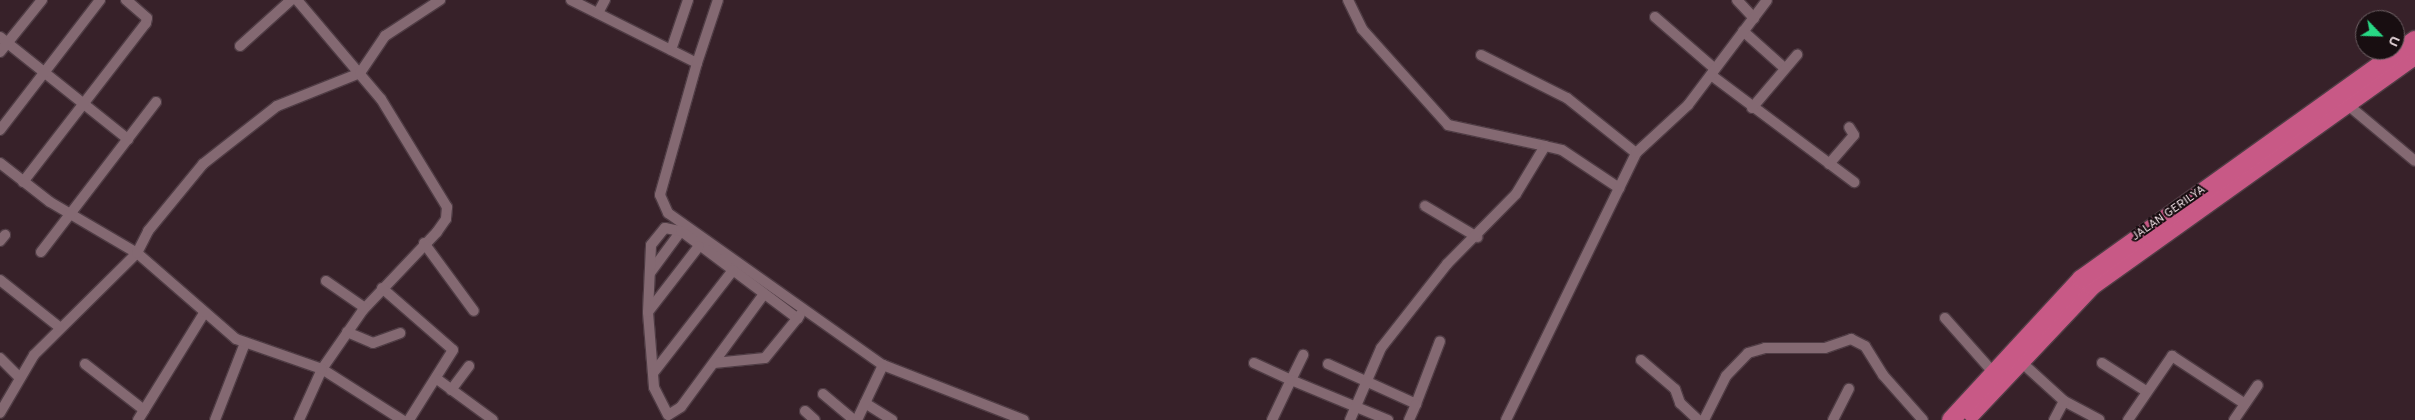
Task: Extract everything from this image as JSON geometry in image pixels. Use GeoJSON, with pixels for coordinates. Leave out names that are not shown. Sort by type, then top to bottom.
{"type":"FeatureCollection","features":[{"type":"Feature","properties":{"kind":"highway","name":"JALAN GERILYA"},"geometry":{"type":"LineString","coordinates":[[1967,420],[2019,360],[2092,286],[2201,200],[2415,40]]}},
{"type":"Feature","properties":{"kind":"highway","name":"JALAN GERILYA"},"geometry":{"type":"LineString","coordinates":[[1952,420],[1992,372],[2081,279],[2348,105],[2415,56]]}},
{"type":"Feature","properties":{"kind":"street"},"geometry":{"type":"LineString","coordinates":[[0,52],[3,40],[42,0]]}},
{"type":"Feature","properties":{"kind":"street"},"geometry":{"type":"LineString","coordinates":[[0,130],[100,0]]}},
{"type":"Feature","properties":{"kind":"street"},"geometry":{"type":"LineString","coordinates":[[23,182],[80,104],[146,24],[147,18],[126,0]]}},
{"type":"Feature","properties":{"kind":"street"},"geometry":{"type":"LineString","coordinates":[[240,46],[291,0]]}},
{"type":"Feature","properties":{"kind":"street"},"geometry":{"type":"LineString","coordinates":[[297,0],[360,74],[414,147],[447,207],[446,219],[365,308],[322,369],[299,420]]}},
{"type":"Feature","properties":{"kind":"street"},"geometry":{"type":"LineString","coordinates":[[0,413],[19,377],[59,327],[136,253],[189,179],[218,152],[277,106],[360,74],[385,36],[440,0]]}},
{"type":"Feature","properties":{"kind":"street"},"geometry":{"type":"LineString","coordinates":[[570,0],[697,63]]}},
{"type":"Feature","properties":{"kind":"street"},"geometry":{"type":"LineString","coordinates":[[598,13],[605,0]]}},
{"type":"Feature","properties":{"kind":"street"},"geometry":{"type":"LineString","coordinates":[[672,50],[688,0]]}},
{"type":"Feature","properties":{"kind":"street"},"geometry":{"type":"LineString","coordinates":[[718,0],[697,63],[662,203],[668,213],[800,316]]}},
{"type":"Feature","properties":{"kind":"street"},"geometry":{"type":"LineString","coordinates":[[1348,0],[1362,29],[1448,125],[1562,150],[1620,187]]}},
{"type":"Feature","properties":{"kind":"street"},"geometry":{"type":"LineString","coordinates":[[1737,0],[1754,18]]}},
{"type":"Feature","properties":{"kind":"street"},"geometry":{"type":"LineString","coordinates":[[1506,420],[1636,154],[1688,104],[1768,0]]}},
{"type":"Feature","properties":{"kind":"street"},"geometry":{"type":"LineString","coordinates":[[1655,17],[1752,108],[1854,182]]}},
{"type":"Feature","properties":{"kind":"street"},"geometry":{"type":"LineString","coordinates":[[1743,31],[1781,65]]}},
{"type":"Feature","properties":{"kind":"street"},"geometry":{"type":"LineString","coordinates":[[3,40],[80,104],[128,139]]}},
{"type":"Feature","properties":{"kind":"street"},"geometry":{"type":"LineString","coordinates":[[1481,55],[1567,98],[1636,154]]}},
{"type":"Feature","properties":{"kind":"street"},"geometry":{"type":"LineString","coordinates":[[1752,108],[1796,55]]}},
{"type":"Feature","properties":{"kind":"street"},"geometry":{"type":"LineString","coordinates":[[41,252],[156,102]]}},
{"type":"Feature","properties":{"kind":"street"},"geometry":{"type":"LineString","coordinates":[[2348,105],[2415,161]]}},
{"type":"Feature","properties":{"kind":"street"},"geometry":{"type":"LineString","coordinates":[[1829,164],[1854,134],[1849,127]]}},
{"type":"Feature","properties":{"kind":"street"},"geometry":{"type":"LineString","coordinates":[[1350,420],[1381,348],[1447,264],[1478,237],[1516,194],[1545,146]]}},
{"type":"Feature","properties":{"kind":"street"},"geometry":{"type":"LineString","coordinates":[[0,163],[23,182],[136,253],[204,313],[245,343],[322,369],[402,420]]}},
{"type":"Feature","properties":{"kind":"street"},"geometry":{"type":"LineString","coordinates":[[1425,206],[1478,237]]}},
{"type":"Feature","properties":{"kind":"street"},"geometry":{"type":"LineString","coordinates":[[764,294],[714,363],[673,415],[659,404],[648,312],[651,245],[657,235],[668,226],[681,231],[764,294],[883,365],[1024,420]]}},
{"type":"Feature","properties":{"kind":"street"},"geometry":{"type":"LineString","coordinates":[[650,273],[681,231]]}},
{"type":"Feature","properties":{"kind":"street"},"geometry":{"type":"LineString","coordinates":[[424,243],[474,311]]}},
{"type":"Feature","properties":{"kind":"street"},"geometry":{"type":"LineString","coordinates":[[648,312],[699,246]]}},
{"type":"Feature","properties":{"kind":"street"},"geometry":{"type":"LineString","coordinates":[[654,372],[733,270]]}},
{"type":"Feature","properties":{"kind":"street"},"geometry":{"type":"LineString","coordinates":[[0,280],[59,327]]}},
{"type":"Feature","properties":{"kind":"street"},"geometry":{"type":"LineString","coordinates":[[326,281],[365,308]]}},
{"type":"Feature","properties":{"kind":"street"},"geometry":{"type":"LineString","coordinates":[[382,288],[452,348],[437,379],[409,420]]}},
{"type":"Feature","properties":{"kind":"street"},"geometry":{"type":"LineString","coordinates":[[138,420],[204,313]]}},
{"type":"Feature","properties":{"kind":"street"},"geometry":{"type":"LineString","coordinates":[[714,363],[765,358],[800,316]]}},
{"type":"Feature","properties":{"kind":"street"},"geometry":{"type":"LineString","coordinates":[[1945,318],[1992,372]]}},
{"type":"Feature","properties":{"kind":"street"},"geometry":{"type":"LineString","coordinates":[[348,332],[373,343],[400,333]]}},
{"type":"Feature","properties":{"kind":"street"},"geometry":{"type":"LineString","coordinates":[[1704,420],[1726,376],[1748,353],[1765,348],[1825,348],[1851,339],[1865,346],[1883,375],[1923,420]]}},
{"type":"Feature","properties":{"kind":"street"},"geometry":{"type":"LineString","coordinates":[[1409,420],[1440,341]]}},
{"type":"Feature","properties":{"kind":"street"},"geometry":{"type":"LineString","coordinates":[[215,420],[245,343]]}},
{"type":"Feature","properties":{"kind":"street"},"geometry":{"type":"LineString","coordinates":[[1272,420],[1303,355]]}},
{"type":"Feature","properties":{"kind":"street"},"geometry":{"type":"LineString","coordinates":[[2128,420],[2166,359],[2176,356],[2245,404]]}},
{"type":"Feature","properties":{"kind":"street"},"geometry":{"type":"LineString","coordinates":[[0,358],[19,377]]}},
{"type":"Feature","properties":{"kind":"street"},"geometry":{"type":"LineString","coordinates":[[1641,360],[1676,389],[1680,403],[1698,420]]}},
{"type":"Feature","properties":{"kind":"street"},"geometry":{"type":"LineString","coordinates":[[2019,360],[2064,401],[2099,420]]}},
{"type":"Feature","properties":{"kind":"street"},"geometry":{"type":"LineString","coordinates":[[1254,363],[1388,420]]}},
{"type":"Feature","properties":{"kind":"street"},"geometry":{"type":"LineString","coordinates":[[2102,363],[2146,391]]}},
{"type":"Feature","properties":{"kind":"street"},"geometry":{"type":"LineString","coordinates":[[85,364],[144,410]]}},
{"type":"Feature","properties":{"kind":"street"},"geometry":{"type":"LineString","coordinates":[[1328,364],[1416,404]]}},
{"type":"Feature","properties":{"kind":"street"},"geometry":{"type":"LineString","coordinates":[[823,394],[855,420],[883,365]]}},
{"type":"Feature","properties":{"kind":"street"},"geometry":{"type":"LineString","coordinates":[[451,390],[469,366]]}},
{"type":"Feature","properties":{"kind":"street"},"geometry":{"type":"LineString","coordinates":[[437,379],[493,420]]}},
{"type":"Feature","properties":{"kind":"street"},"geometry":{"type":"LineString","coordinates":[[2234,420],[2258,385]]}},
{"type":"Feature","properties":{"kind":"street"},"geometry":{"type":"LineString","coordinates":[[1833,420],[1848,389]]}},
{"type":"Feature","properties":{"kind":"street"},"geometry":{"type":"LineString","coordinates":[[2054,420],[2064,401]]}},
{"type":"Feature","properties":{"kind":"street"},"geometry":{"type":"LineString","coordinates":[[865,403],[892,420]]}},
{"type":"Feature","properties":{"kind":"street"},"geometry":{"type":"LineString","coordinates":[[805,411],[815,420]]}}]}
